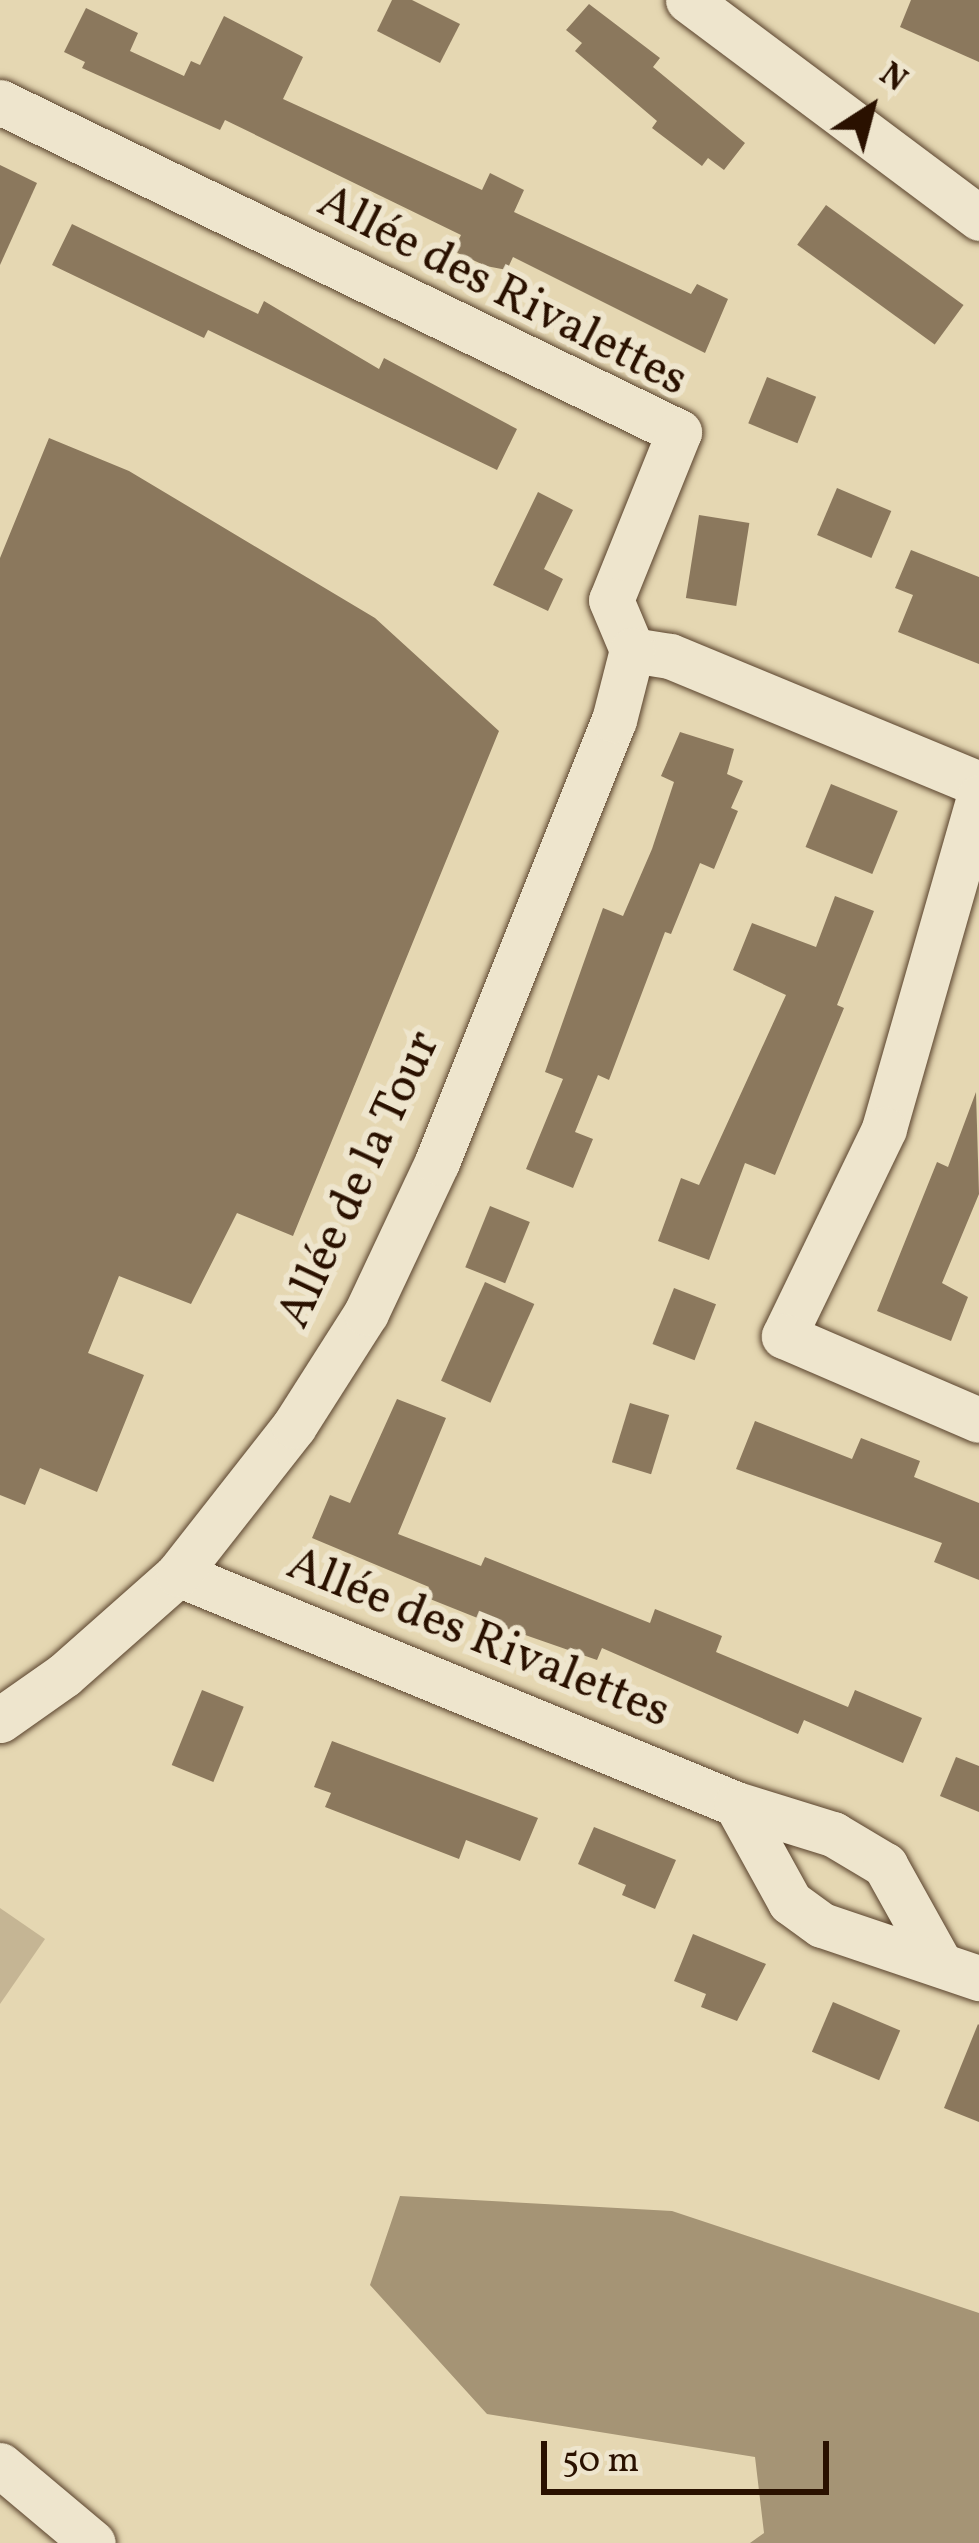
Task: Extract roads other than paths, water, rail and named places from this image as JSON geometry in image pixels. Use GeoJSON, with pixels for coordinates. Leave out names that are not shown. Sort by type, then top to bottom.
{"type":"FeatureCollection","features":[{"type":"Feature","properties":{"kind":"street"},"geometry":{"type":"LineString","coordinates":[[688,0],[979,218]]}},
{"type":"Feature","properties":{"kind":"street","name":"Allée des Rivalettes"},"geometry":{"type":"LineString","coordinates":[[0,102],[679,432],[610,599],[632,650]]}},
{"type":"Feature","properties":{"kind":"street"},"geometry":{"type":"LineString","coordinates":[[632,650],[670,656],[979,784]]}},
{"type":"Feature","properties":{"kind":"street","name":"Allée de la Tour"},"geometry":{"type":"LineString","coordinates":[[0,1720],[93,1652],[178,1574],[294,1426],[365,1313],[437,1162],[614,720],[632,650]]}},
{"type":"Feature","properties":{"kind":"street"},"geometry":{"type":"LineString","coordinates":[[979,797],[884,1129],[784,1336],[979,1420]]}},
{"type":"Feature","properties":{"kind":"street","name":"Allée des Rivalettes"},"geometry":{"type":"LineString","coordinates":[[178,1574],[736,1804],[833,1834],[885,1865],[959,1970]]}},
{"type":"Feature","properties":{"kind":"street","name":"Allée des Rivalettes"},"geometry":{"type":"LineString","coordinates":[[736,1804],[790,1902],[822,1925],[959,1970]]}},
{"type":"Feature","properties":{"kind":"street"},"geometry":{"type":"LineString","coordinates":[[0,2465],[69,2537]]}}]}
